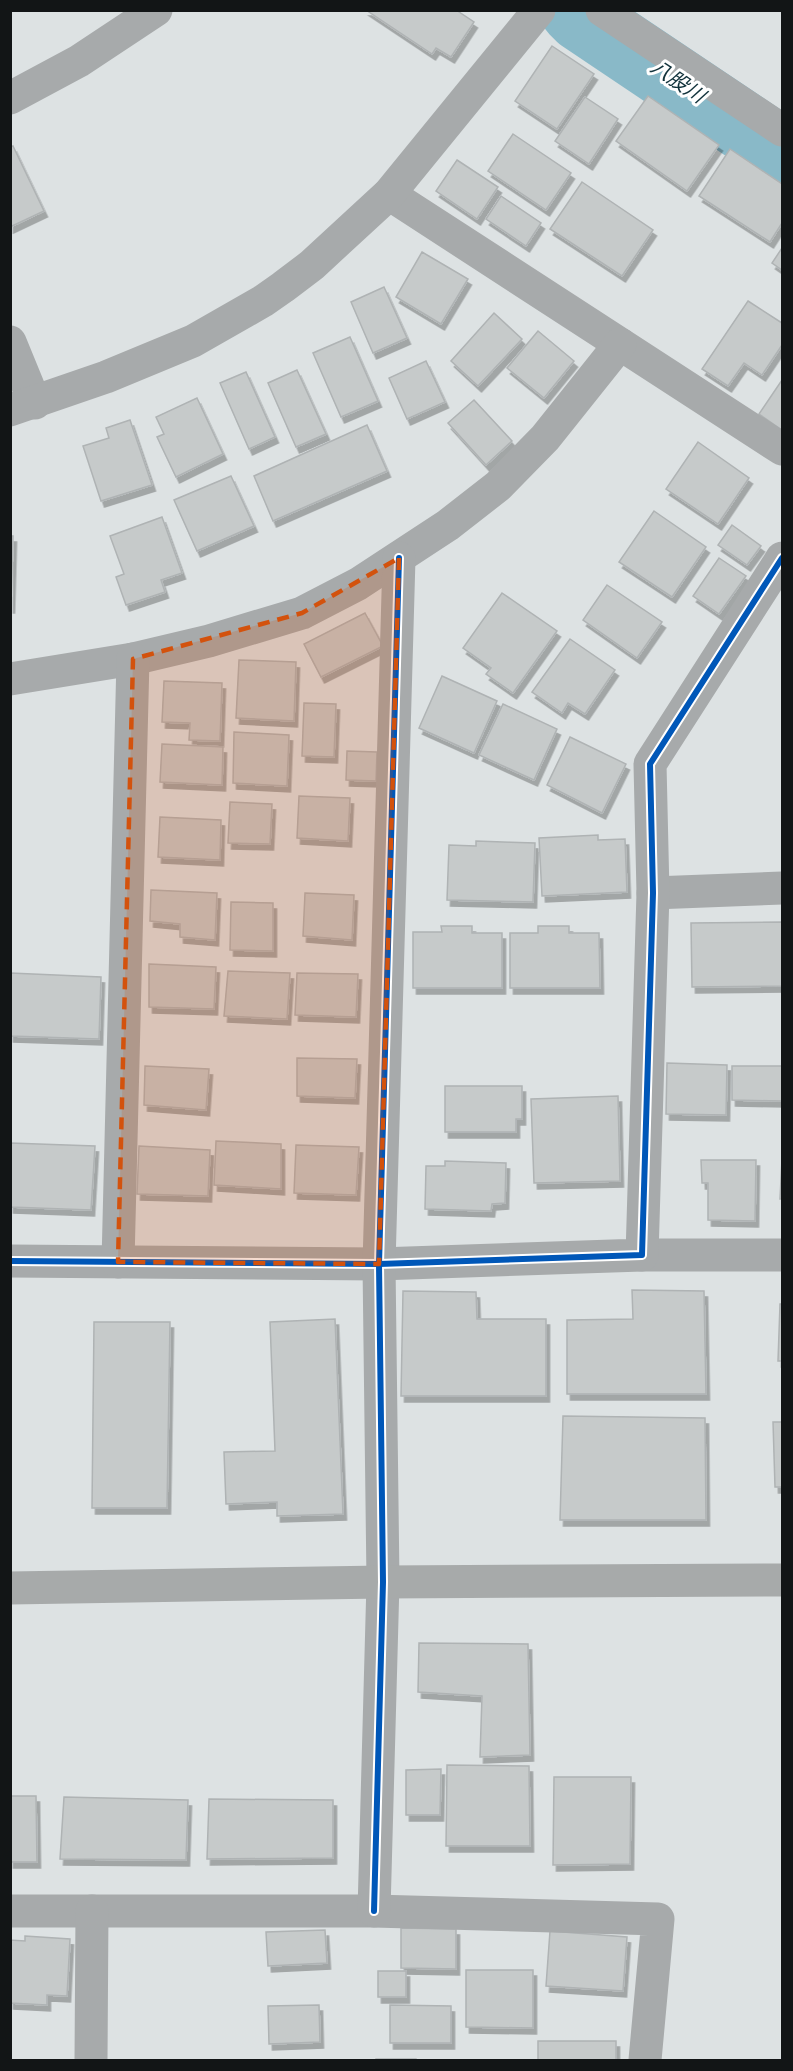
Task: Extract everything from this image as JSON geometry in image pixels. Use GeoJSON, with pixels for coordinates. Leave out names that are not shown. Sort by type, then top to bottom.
{"type":"FeatureCollection","features":[{"type":"Feature","properties":{"kind":"street"},"geometry":{"type":"LineString","coordinates":[[10,98],[79,61],[156,10]]}},
{"type":"Feature","properties":{"kind":"street"},"geometry":{"type":"LineString","coordinates":[[10,342],[23,406],[106,377],[193,340],[263,301],[312,265],[390,194],[539,10]]}},
{"type":"Feature","properties":{"kind":"street"},"geometry":{"type":"LineString","coordinates":[[602,10],[783,130]]}},
{"type":"Feature","properties":{"kind":"street"},"geometry":{"type":"LineString","coordinates":[[390,194],[783,449]]}},
{"type":"Feature","properties":{"kind":"street"},"geometry":{"type":"LineString","coordinates":[[10,679],[133,658],[209,641],[302,613],[358,584],[448,525],[498,486],[545,438],[620,344]]}},
{"type":"Feature","properties":{"kind":"street"},"geometry":{"type":"LineString","coordinates":[[374,1911],[383,1582],[380,1264],[399,558]]}},
{"type":"Feature","properties":{"kind":"street"},"geometry":{"type":"LineString","coordinates":[[642,1255],[653,893],[650,764],[783,558]]}},
{"type":"Feature","properties":{"kind":"street"},"geometry":{"type":"LineString","coordinates":[[118,1262],[133,658]]}},
{"type":"Feature","properties":{"kind":"street"},"geometry":{"type":"LineString","coordinates":[[653,893],[783,888]]}},
{"type":"Feature","properties":{"kind":"street"},"geometry":{"type":"LineString","coordinates":[[10,1261],[380,1264],[642,1255],[783,1255]]}},
{"type":"Feature","properties":{"kind":"street"},"geometry":{"type":"LineString","coordinates":[[10,1588],[383,1582],[783,1580]]}},
{"type":"Feature","properties":{"kind":"street"},"geometry":{"type":"LineString","coordinates":[[10,1911],[374,1911],[658,1919],[645,2061]]}},
{"type":"Feature","properties":{"kind":"street"},"geometry":{"type":"LineString","coordinates":[[91,2061],[92,1911]]}},
{"type":"Feature","properties":{"kind":"highlighted area"},"geometry":{"type":"Polygon","coordinates":[[[399,558],[379,1264],[118,1262],[133,659],[302,613],[399,558]]]}},
{"type":"Feature","properties":{"kind":"building"},"geometry":{"type":"Polygon","coordinates":[[[366,10],[456,10],[474,22],[451,57],[436,48],[432,54],[366,10]]]}},
{"type":"Feature","properties":{"kind":"building"},"geometry":{"type":"Polygon","coordinates":[[[552,46],[594,74],[557,129],[515,101],[552,46]]]}},
{"type":"Feature","properties":{"kind":"building"},"geometry":{"type":"Polygon","coordinates":[[[648,96],[719,145],[687,191],[616,141],[648,96]]]}},
{"type":"Feature","properties":{"kind":"building"},"geometry":{"type":"Polygon","coordinates":[[[585,97],[618,119],[589,164],[555,141],[585,97]]]}},
{"type":"Feature","properties":{"kind":"building"},"geometry":{"type":"Polygon","coordinates":[[[513,134],[571,173],[546,210],[488,171],[513,134]]]}},
{"type":"Feature","properties":{"kind":"building"},"geometry":{"type":"Polygon","coordinates":[[[13,146],[44,211],[10,227],[10,147],[13,146]]]}},
{"type":"Feature","properties":{"kind":"building"},"geometry":{"type":"Polygon","coordinates":[[[730,149],[782,184],[782,223],[770,242],[699,196],[730,149]]]}},
{"type":"Feature","properties":{"kind":"building"},"geometry":{"type":"Polygon","coordinates":[[[457,160],[498,187],[477,219],[436,191],[457,160]]]}},
{"type":"Feature","properties":{"kind":"building"},"geometry":{"type":"Polygon","coordinates":[[[582,182],[653,230],[622,276],[550,229],[582,182]]]}},
{"type":"Feature","properties":{"kind":"building"},"geometry":{"type":"Polygon","coordinates":[[[501,196],[541,223],[526,246],[486,219],[501,196]]]}},
{"type":"Feature","properties":{"kind":"building"},"geometry":{"type":"Polygon","coordinates":[[[782,248],[782,270],[772,263],[782,248]]]}},
{"type":"Feature","properties":{"kind":"building"},"geometry":{"type":"Polygon","coordinates":[[[422,252],[468,279],[441,324],[396,297],[422,252]]]}},
{"type":"Feature","properties":{"kind":"building"},"geometry":{"type":"Polygon","coordinates":[[[384,287],[407,338],[373,353],[351,302],[384,287]]]}},
{"type":"Feature","properties":{"kind":"building"},"geometry":{"type":"Polygon","coordinates":[[[748,301],[782,323],[782,345],[762,375],[744,363],[728,386],[702,369],[748,301]]]}},
{"type":"Feature","properties":{"kind":"building"},"geometry":{"type":"Polygon","coordinates":[[[494,313],[522,339],[478,386],[451,361],[494,313]]]}},
{"type":"Feature","properties":{"kind":"building"},"geometry":{"type":"Polygon","coordinates":[[[538,331],[574,361],[544,398],[507,368],[538,331]]]}},
{"type":"Feature","properties":{"kind":"building"},"geometry":{"type":"Polygon","coordinates":[[[350,337],[378,401],[341,417],[313,353],[350,337]]]}},
{"type":"Feature","properties":{"kind":"building"},"geometry":{"type":"Polygon","coordinates":[[[426,361],[445,402],[407,419],[389,378],[426,361]]]}},
{"type":"Feature","properties":{"kind":"building"},"geometry":{"type":"Polygon","coordinates":[[[297,370],[326,434],[296,447],[268,383],[297,370]]]}},
{"type":"Feature","properties":{"kind":"building"},"geometry":{"type":"Polygon","coordinates":[[[246,372],[275,437],[249,449],[220,383],[246,372]]]}},
{"type":"Feature","properties":{"kind":"building"},"geometry":{"type":"Polygon","coordinates":[[[782,380],[782,430],[759,414],[782,380]]]}},
{"type":"Feature","properties":{"kind":"building"},"geometry":{"type":"Polygon","coordinates":[[[197,398],[223,454],[176,477],[157,437],[164,434],[156,417],[197,398]]]}},
{"type":"Feature","properties":{"kind":"building"},"geometry":{"type":"Polygon","coordinates":[[[474,400],[512,441],[486,465],[448,423],[474,400]]]}},
{"type":"Feature","properties":{"kind":"building"},"geometry":{"type":"Polygon","coordinates":[[[130,420],[152,485],[101,501],[83,446],[109,438],[106,428],[130,420]]]}},
{"type":"Feature","properties":{"kind":"building"},"geometry":{"type":"Polygon","coordinates":[[[367,425],[387,471],[273,521],[254,476],[367,425]]]}},
{"type":"Feature","properties":{"kind":"building"},"geometry":{"type":"Polygon","coordinates":[[[698,442],[749,478],[718,524],[666,489],[698,442]]]}},
{"type":"Feature","properties":{"kind":"building"},"geometry":{"type":"Polygon","coordinates":[[[231,476],[254,526],[197,551],[174,500],[231,476]]]}},
{"type":"Feature","properties":{"kind":"building"},"geometry":{"type":"Polygon","coordinates":[[[654,511],[706,547],[672,597],[619,562],[654,511]]]}},
{"type":"Feature","properties":{"kind":"building"},"geometry":{"type":"Polygon","coordinates":[[[162,517],[182,573],[161,580],[165,592],[126,605],[116,577],[124,574],[110,536],[162,517]]]}},
{"type":"Feature","properties":{"kind":"building"},"geometry":{"type":"Polygon","coordinates":[[[732,525],[761,546],[747,565],[718,545],[732,525]]]}},
{"type":"Feature","properties":{"kind":"building"},"geometry":{"type":"Polygon","coordinates":[[[10,536],[13,536],[11,607],[10,607],[10,536]]]}},
{"type":"Feature","properties":{"kind":"building"},"geometry":{"type":"Polygon","coordinates":[[[719,558],[746,576],[719,614],[693,596],[719,558]]]}},
{"type":"Feature","properties":{"kind":"building"},"geometry":{"type":"Polygon","coordinates":[[[607,585],[662,622],[637,658],[583,620],[607,585]]]}},
{"type":"Feature","properties":{"kind":"building"},"geometry":{"type":"Polygon","coordinates":[[[502,593],[557,631],[513,693],[486,674],[491,668],[463,648],[502,593]]]}},
{"type":"Feature","properties":{"kind":"building"},"geometry":{"type":"Polygon","coordinates":[[[365,613],[383,646],[321,677],[304,644],[365,613]]]}},
{"type":"Feature","properties":{"kind":"building"},"geometry":{"type":"Polygon","coordinates":[[[570,639],[615,670],[585,714],[568,703],[562,713],[532,692],[570,639]]]}},
{"type":"Feature","properties":{"kind":"building"},"geometry":{"type":"Polygon","coordinates":[[[239,660],[296,662],[294,721],[236,718],[239,660]]]}},
{"type":"Feature","properties":{"kind":"building"},"geometry":{"type":"Polygon","coordinates":[[[442,676],[497,701],[474,753],[419,728],[442,676]]]}},
{"type":"Feature","properties":{"kind":"building"},"geometry":{"type":"Polygon","coordinates":[[[164,681],[222,683],[220,741],[189,740],[190,723],[162,722],[164,681]]]}},
{"type":"Feature","properties":{"kind":"building"},"geometry":{"type":"Polygon","coordinates":[[[304,703],[336,704],[334,757],[302,756],[304,703]]]}},
{"type":"Feature","properties":{"kind":"building"},"geometry":{"type":"Polygon","coordinates":[[[503,704],[557,729],[534,780],[479,755],[503,704]]]}},
{"type":"Feature","properties":{"kind":"building"},"geometry":{"type":"Polygon","coordinates":[[[234,732],[289,735],[287,786],[233,783],[234,732]]]}},
{"type":"Feature","properties":{"kind":"building"},"geometry":{"type":"Polygon","coordinates":[[[570,737],[626,764],[602,813],[547,785],[570,737]]]}},
{"type":"Feature","properties":{"kind":"building"},"geometry":{"type":"Polygon","coordinates":[[[162,744],[223,747],[222,785],[160,782],[162,744]]]}},
{"type":"Feature","properties":{"kind":"building"},"geometry":{"type":"Polygon","coordinates":[[[347,751],[377,752],[376,781],[346,780],[347,751]]]}},
{"type":"Feature","properties":{"kind":"building"},"geometry":{"type":"Polygon","coordinates":[[[299,796],[350,798],[348,841],[297,838],[299,796]]]}},
{"type":"Feature","properties":{"kind":"building"},"geometry":{"type":"Polygon","coordinates":[[[230,802],[272,804],[270,844],[228,843],[230,802]]]}},
{"type":"Feature","properties":{"kind":"building"},"geometry":{"type":"Polygon","coordinates":[[[160,817],[221,820],[220,860],[158,857],[160,817]]]}},
{"type":"Feature","properties":{"kind":"building"},"geometry":{"type":"Polygon","coordinates":[[[598,835],[598,840],[625,839],[627,892],[542,896],[539,838],[598,835]]]}},
{"type":"Feature","properties":{"kind":"building"},"geometry":{"type":"Polygon","coordinates":[[[476,841],[535,843],[533,902],[447,900],[449,845],[476,846],[476,841]]]}},
{"type":"Feature","properties":{"kind":"building"},"geometry":{"type":"Polygon","coordinates":[[[151,890],[217,893],[215,940],[180,937],[180,924],[150,921],[151,890]]]}},
{"type":"Feature","properties":{"kind":"building"},"geometry":{"type":"Polygon","coordinates":[[[305,893],[354,895],[352,940],[303,936],[305,893]]]}},
{"type":"Feature","properties":{"kind":"building"},"geometry":{"type":"Polygon","coordinates":[[[231,902],[273,903],[273,951],[230,950],[231,902]]]}},
{"type":"Feature","properties":{"kind":"building"},"geometry":{"type":"Polygon","coordinates":[[[782,922],[782,986],[692,987],[691,923],[782,922]]]}},
{"type":"Feature","properties":{"kind":"building"},"geometry":{"type":"Polygon","coordinates":[[[441,926],[472,926],[472,933],[502,933],[502,988],[413,988],[413,932],[442,932],[441,926]]]}},
{"type":"Feature","properties":{"kind":"building"},"geometry":{"type":"Polygon","coordinates":[[[538,926],[569,926],[569,933],[599,933],[600,988],[510,988],[510,933],[538,933],[538,926]]]}},
{"type":"Feature","properties":{"kind":"building"},"geometry":{"type":"Polygon","coordinates":[[[149,964],[216,967],[214,1009],[149,1007],[149,964]]]}},
{"type":"Feature","properties":{"kind":"building"},"geometry":{"type":"Polygon","coordinates":[[[228,971],[290,973],[287,1019],[224,1016],[228,971]]]}},
{"type":"Feature","properties":{"kind":"building"},"geometry":{"type":"Polygon","coordinates":[[[10,973],[101,977],[99,1039],[10,1036],[10,973]]]}},
{"type":"Feature","properties":{"kind":"building"},"geometry":{"type":"Polygon","coordinates":[[[297,973],[358,974],[356,1017],[295,1015],[297,973]]]}},
{"type":"Feature","properties":{"kind":"building"},"geometry":{"type":"Polygon","coordinates":[[[297,1058],[357,1059],[355,1098],[297,1096],[297,1058]]]}},
{"type":"Feature","properties":{"kind":"building"},"geometry":{"type":"Polygon","coordinates":[[[667,1063],[727,1065],[726,1115],[666,1114],[667,1063]]]}},
{"type":"Feature","properties":{"kind":"building"},"geometry":{"type":"Polygon","coordinates":[[[145,1066],[209,1069],[206,1110],[144,1105],[145,1066]]]}},
{"type":"Feature","properties":{"kind":"building"},"geometry":{"type":"Polygon","coordinates":[[[732,1066],[782,1066],[782,1101],[732,1100],[732,1066]]]}},
{"type":"Feature","properties":{"kind":"building"},"geometry":{"type":"Polygon","coordinates":[[[445,1086],[522,1086],[522,1119],[516,1119],[516,1132],[445,1132],[445,1086]]]}},
{"type":"Feature","properties":{"kind":"building"},"geometry":{"type":"Polygon","coordinates":[[[618,1096],[620,1181],[534,1183],[531,1099],[618,1096]]]}},
{"type":"Feature","properties":{"kind":"building"},"geometry":{"type":"Polygon","coordinates":[[[216,1141],[281,1144],[281,1189],[214,1185],[216,1141]]]}},
{"type":"Feature","properties":{"kind":"building"},"geometry":{"type":"Polygon","coordinates":[[[10,1143],[95,1146],[91,1210],[10,1207],[10,1143]]]}},
{"type":"Feature","properties":{"kind":"building"},"geometry":{"type":"Polygon","coordinates":[[[296,1145],[359,1147],[356,1195],[294,1193],[296,1145]]]}},
{"type":"Feature","properties":{"kind":"building"},"geometry":{"type":"Polygon","coordinates":[[[139,1146],[210,1150],[208,1196],[137,1194],[139,1146]]]}},
{"type":"Feature","properties":{"kind":"building"},"geometry":{"type":"Polygon","coordinates":[[[782,1159],[782,1199],[780,1199],[782,1159]]]}},
{"type":"Feature","properties":{"kind":"building"},"geometry":{"type":"Polygon","coordinates":[[[701,1160],[756,1160],[755,1221],[708,1220],[708,1183],[702,1183],[701,1160]]]}},
{"type":"Feature","properties":{"kind":"building"},"geometry":{"type":"Polygon","coordinates":[[[445,1161],[506,1163],[505,1203],[492,1204],[491,1211],[425,1209],[426,1166],[445,1166],[445,1161]]]}},
{"type":"Feature","properties":{"kind":"building"},"geometry":{"type":"Polygon","coordinates":[[[632,1290],[704,1291],[706,1394],[567,1394],[567,1320],[633,1319],[632,1290]]]}},
{"type":"Feature","properties":{"kind":"building"},"geometry":{"type":"Polygon","coordinates":[[[403,1291],[476,1292],[477,1319],[546,1319],[546,1396],[401,1396],[403,1291]]]}},
{"type":"Feature","properties":{"kind":"building"},"geometry":{"type":"Polygon","coordinates":[[[780,1304],[782,1304],[782,1361],[778,1361],[780,1304]]]}},
{"type":"Feature","properties":{"kind":"building"},"geometry":{"type":"Polygon","coordinates":[[[335,1319],[343,1514],[277,1516],[277,1502],[226,1504],[224,1452],[275,1451],[270,1322],[335,1319]]]}},
{"type":"Feature","properties":{"kind":"building"},"geometry":{"type":"Polygon","coordinates":[[[94,1322],[170,1322],[167,1508],[92,1508],[94,1322]]]}},
{"type":"Feature","properties":{"kind":"building"},"geometry":{"type":"Polygon","coordinates":[[[563,1416],[705,1418],[706,1520],[560,1520],[563,1416]]]}},
{"type":"Feature","properties":{"kind":"building"},"geometry":{"type":"Polygon","coordinates":[[[773,1422],[782,1422],[782,1487],[775,1487],[773,1422]]]}},
{"type":"Feature","properties":{"kind":"building"},"geometry":{"type":"Polygon","coordinates":[[[419,1643],[528,1644],[530,1755],[480,1757],[482,1696],[418,1692],[419,1643]]]}},
{"type":"Feature","properties":{"kind":"building"},"geometry":{"type":"Polygon","coordinates":[[[447,1765],[529,1766],[530,1846],[446,1846],[447,1765]]]}},
{"type":"Feature","properties":{"kind":"building"},"geometry":{"type":"Polygon","coordinates":[[[441,1769],[440,1815],[406,1815],[406,1770],[441,1769]]]}},
{"type":"Feature","properties":{"kind":"building"},"geometry":{"type":"Polygon","coordinates":[[[554,1777],[631,1777],[630,1864],[553,1865],[554,1777]]]}},
{"type":"Feature","properties":{"kind":"building"},"geometry":{"type":"Polygon","coordinates":[[[10,1796],[36,1796],[37,1862],[10,1862],[10,1796]]]}},
{"type":"Feature","properties":{"kind":"building"},"geometry":{"type":"Polygon","coordinates":[[[64,1797],[188,1800],[186,1860],[60,1859],[64,1797]]]}},
{"type":"Feature","properties":{"kind":"building"},"geometry":{"type":"Polygon","coordinates":[[[209,1799],[333,1800],[333,1858],[207,1859],[209,1799]]]}},
{"type":"Feature","properties":{"kind":"building"},"geometry":{"type":"Polygon","coordinates":[[[401,1928],[456,1929],[456,1969],[401,1968],[401,1928]]]}},
{"type":"Feature","properties":{"kind":"building"},"geometry":{"type":"Polygon","coordinates":[[[325,1930],[327,1963],[268,1966],[266,1932],[325,1930]]]}},
{"type":"Feature","properties":{"kind":"building"},"geometry":{"type":"Polygon","coordinates":[[[550,1931],[627,1937],[623,1991],[546,1986],[550,1931]]]}},
{"type":"Feature","properties":{"kind":"building"},"geometry":{"type":"Polygon","coordinates":[[[25,1936],[70,1939],[67,1996],[47,1995],[47,2005],[10,2003],[10,1940],[25,1941],[25,1936]]]}},
{"type":"Feature","properties":{"kind":"building"},"geometry":{"type":"Polygon","coordinates":[[[466,1970],[533,1970],[533,2028],[466,2027],[466,1970]]]}},
{"type":"Feature","properties":{"kind":"building"},"geometry":{"type":"Polygon","coordinates":[[[378,1971],[406,1971],[406,1997],[378,1997],[378,1971]]]}},
{"type":"Feature","properties":{"kind":"building"},"geometry":{"type":"Polygon","coordinates":[[[319,2005],[320,2042],[269,2044],[268,2006],[319,2005]]]}},
{"type":"Feature","properties":{"kind":"building"},"geometry":{"type":"Polygon","coordinates":[[[390,2005],[451,2006],[451,2043],[390,2043],[390,2005]]]}},
{"type":"Feature","properties":{"kind":"building"},"geometry":{"type":"Polygon","coordinates":[[[538,2041],[616,2041],[616,2060],[538,2060],[538,2041]]]}},
{"type":"Feature","properties":{"kind":"building"},"geometry":{"type":"Polygon","coordinates":[[[416,2059],[416,2060],[376,2060],[416,2059]]]}},
{"type":"Feature","properties":{"kind":"waterway","name":"八股川"},"geometry":{"type":"LineString","coordinates":[[574,10],[581,17],[782,152]]}},
{"type":"Feature","properties":{"kind":"cycle path"},"geometry":{"type":"LineString","coordinates":[[374,1911],[383,1582],[379,1264],[399,558]]}},
{"type":"Feature","properties":{"kind":"cycle path"},"geometry":{"type":"LineString","coordinates":[[10,1261],[379,1264],[642,1255],[653,893],[650,764],[782,558]]}}]}
